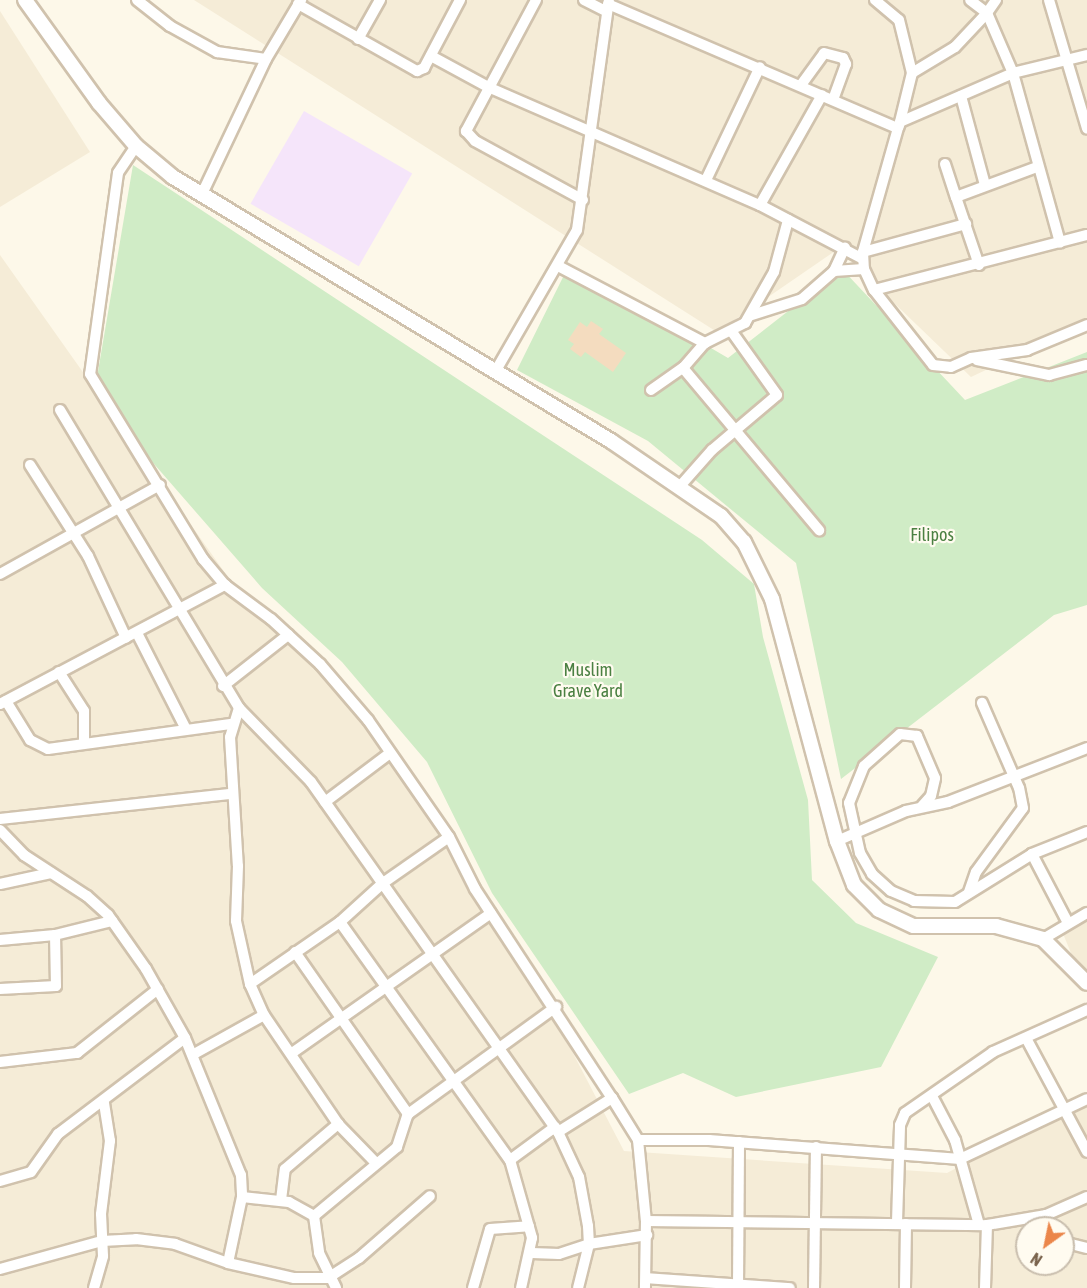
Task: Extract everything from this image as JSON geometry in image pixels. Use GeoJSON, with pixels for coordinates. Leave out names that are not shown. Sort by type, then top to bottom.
{"type":"FeatureCollection","features":[{"type":"Feature","properties":{"kind":"street"},"geometry":{"type":"LineString","coordinates":[[25,0],[84,84],[136,146],[201,196],[681,485],[735,532],[766,584],[837,841],[854,885],[891,918],[928,929],[996,926],[1043,939],[1086,979]]}},
{"type":"Feature","properties":{"kind":"street"},"geometry":{"type":"LineString","coordinates":[[138,0],[170,26],[217,52],[266,59]]}},
{"type":"Feature","properties":{"kind":"street"},"geometry":{"type":"LineString","coordinates":[[358,39],[380,0]]}},
{"type":"Feature","properties":{"kind":"street"},"geometry":{"type":"LineString","coordinates":[[201,196],[266,59],[300,2],[412,71],[424,68],[460,0]]}},
{"type":"Feature","properties":{"kind":"street"},"geometry":{"type":"LineString","coordinates":[[536,0],[466,123],[468,134],[583,200]]}},
{"type":"Feature","properties":{"kind":"street"},"geometry":{"type":"LineString","coordinates":[[584,0],[608,5],[760,67],[833,100],[899,125],[1013,73],[1087,55]]}},
{"type":"Feature","properties":{"kind":"street"},"geometry":{"type":"LineString","coordinates":[[863,260],[912,73],[899,20],[875,0]]}},
{"type":"Feature","properties":{"kind":"street"},"geometry":{"type":"LineString","coordinates":[[970,0],[987,13],[1013,73],[1037,167],[1060,243]]}},
{"type":"Feature","properties":{"kind":"street"},"geometry":{"type":"LineString","coordinates":[[912,73],[955,48],[996,0]]}},
{"type":"Feature","properties":{"kind":"street"},"geometry":{"type":"LineString","coordinates":[[1049,0],[1068,59],[1069,80],[1087,128]]}},
{"type":"Feature","properties":{"kind":"street"},"geometry":{"type":"LineString","coordinates":[[495,372],[560,267],[577,230],[583,200],[608,5]]}},
{"type":"Feature","properties":{"kind":"street"},"geometry":{"type":"LineString","coordinates":[[801,85],[824,52],[843,58],[846,64],[833,100]]}},
{"type":"Feature","properties":{"kind":"street"},"geometry":{"type":"LineString","coordinates":[[431,56],[488,87],[592,134],[706,180],[845,246],[863,260],[874,290],[933,365],[951,367],[971,358],[1027,350],[1087,325]]}},
{"type":"Feature","properties":{"kind":"street"},"geometry":{"type":"LineString","coordinates":[[706,180],[760,67]]}},
{"type":"Feature","properties":{"kind":"street"},"geometry":{"type":"LineString","coordinates":[[760,205],[822,94]]}},
{"type":"Feature","properties":{"kind":"street"},"geometry":{"type":"LineString","coordinates":[[961,96],[985,185]]}},
{"type":"Feature","properties":{"kind":"street"},"geometry":{"type":"LineString","coordinates":[[136,146],[118,173],[88,368],[160,485],[188,537],[225,585],[288,634],[352,699],[449,837],[491,913],[556,1007],[638,1140],[647,1235],[645,1283],[790,1288]]}},
{"type":"Feature","properties":{"kind":"street"},"geometry":{"type":"LineString","coordinates":[[945,164],[979,265]]}},
{"type":"Feature","properties":{"kind":"street"},"geometry":{"type":"LineString","coordinates":[[956,197],[1037,167]]}},
{"type":"Feature","properties":{"kind":"street"},"geometry":{"type":"LineString","coordinates":[[752,315],[781,253],[788,220]]}},
{"type":"Feature","properties":{"kind":"street"},"geometry":{"type":"LineString","coordinates":[[651,390],[682,368],[705,344],[732,332],[752,315],[802,299],[834,271],[966,224]]}},
{"type":"Feature","properties":{"kind":"street"},"geometry":{"type":"LineString","coordinates":[[874,290],[979,265],[1087,235]]}},
{"type":"Feature","properties":{"kind":"street"},"geometry":{"type":"LineString","coordinates":[[834,271],[845,246]]}},
{"type":"Feature","properties":{"kind":"street"},"geometry":{"type":"LineString","coordinates":[[560,267],[705,344]]}},
{"type":"Feature","properties":{"kind":"street"},"geometry":{"type":"LineString","coordinates":[[681,485],[736,429],[777,395],[732,332]]}},
{"type":"Feature","properties":{"kind":"street"},"geometry":{"type":"LineString","coordinates":[[971,358],[1049,375],[1087,365]]}},
{"type":"Feature","properties":{"kind":"street"},"geometry":{"type":"LineString","coordinates":[[682,368],[736,429],[819,530]]}},
{"type":"Feature","properties":{"kind":"street"},"geometry":{"type":"LineString","coordinates":[[60,410],[182,607],[223,686],[239,708],[278,743],[325,802],[557,1130],[579,1177],[589,1244],[578,1288]]}},
{"type":"Feature","properties":{"kind":"street"},"geometry":{"type":"LineString","coordinates":[[30,465],[75,534],[126,639]]}},
{"type":"Feature","properties":{"kind":"street"},"geometry":{"type":"LineString","coordinates":[[0,574],[160,485]]}},
{"type":"Feature","properties":{"kind":"street"},"geometry":{"type":"LineString","coordinates":[[225,585],[3,703],[38,746],[230,724]]}},
{"type":"Feature","properties":{"kind":"street"},"geometry":{"type":"LineString","coordinates":[[137,633],[186,729]]}},
{"type":"Feature","properties":{"kind":"street"},"geometry":{"type":"LineString","coordinates":[[223,686],[288,634]]}},
{"type":"Feature","properties":{"kind":"street"},"geometry":{"type":"LineString","coordinates":[[59,672],[84,711],[84,742]]}},
{"type":"Feature","properties":{"kind":"street"},"geometry":{"type":"LineString","coordinates":[[969,892],[976,872],[1022,814],[1024,803],[982,703]]}},
{"type":"Feature","properties":{"kind":"street"},"geometry":{"type":"LineString","coordinates":[[239,708],[230,724],[236,921],[250,984],[264,1015],[292,1053],[338,1124],[376,1163]]}},
{"type":"Feature","properties":{"kind":"street"},"geometry":{"type":"LineString","coordinates":[[922,806],[931,796],[935,778],[929,759],[915,734],[900,734],[864,766],[852,786],[849,803],[854,832],[872,874],[891,891],[914,901],[951,903],[1032,854],[1086,834]]}},
{"type":"Feature","properties":{"kind":"street"},"geometry":{"type":"LineString","coordinates":[[837,841],[854,832],[922,806],[948,802],[1087,748]]}},
{"type":"Feature","properties":{"kind":"street"},"geometry":{"type":"LineString","coordinates":[[325,802],[390,753]]}},
{"type":"Feature","properties":{"kind":"street"},"geometry":{"type":"LineString","coordinates":[[0,819],[232,794]]}},
{"type":"Feature","properties":{"kind":"street"},"geometry":{"type":"LineString","coordinates":[[0,830],[24,855],[87,896],[112,921],[158,989],[194,1054],[237,1163],[242,1197],[228,1263]]}},
{"type":"Feature","properties":{"kind":"street"},"geometry":{"type":"LineString","coordinates":[[250,984],[340,922],[383,883],[449,837]]}},
{"type":"Feature","properties":{"kind":"street"},"geometry":{"type":"LineString","coordinates":[[1032,854],[1068,923]]}},
{"type":"Feature","properties":{"kind":"street"},"geometry":{"type":"LineString","coordinates":[[0,884],[51,873]]}},
{"type":"Feature","properties":{"kind":"street"},"geometry":{"type":"LineString","coordinates":[[292,1053],[491,913]]}},
{"type":"Feature","properties":{"kind":"street"},"geometry":{"type":"LineString","coordinates":[[1043,939],[1087,913]]}},
{"type":"Feature","properties":{"kind":"street"},"geometry":{"type":"LineString","coordinates":[[0,940],[55,935],[112,921]]}},
{"type":"Feature","properties":{"kind":"street"},"geometry":{"type":"LineString","coordinates":[[340,922],[510,1160],[529,1226],[532,1252],[521,1288]]}},
{"type":"Feature","properties":{"kind":"street"},"geometry":{"type":"LineString","coordinates":[[0,989],[54,987],[59,978],[55,935]]}},
{"type":"Feature","properties":{"kind":"street"},"geometry":{"type":"LineString","coordinates":[[296,952],[340,1019],[408,1114]]}},
{"type":"Feature","properties":{"kind":"street"},"geometry":{"type":"LineString","coordinates":[[0,1062],[77,1053],[158,989]]}},
{"type":"Feature","properties":{"kind":"street"},"geometry":{"type":"LineString","coordinates":[[314,1216],[397,1147],[408,1114],[453,1079],[556,1007]]}},
{"type":"Feature","properties":{"kind":"street"},"geometry":{"type":"LineString","coordinates":[[904,1288],[901,1157],[903,1117],[993,1052],[1087,1010]]}},
{"type":"Feature","properties":{"kind":"street"},"geometry":{"type":"LineString","coordinates":[[194,1054],[264,1015]]}},
{"type":"Feature","properties":{"kind":"street"},"geometry":{"type":"LineString","coordinates":[[0,1181],[31,1172],[58,1134],[104,1102],[145,1064],[185,1038]]}},
{"type":"Feature","properties":{"kind":"street"},"geometry":{"type":"LineString","coordinates":[[1026,1038],[1087,1152]]}},
{"type":"Feature","properties":{"kind":"street"},"geometry":{"type":"LineString","coordinates":[[932,1096],[949,1125],[983,1225],[985,1288]]}},
{"type":"Feature","properties":{"kind":"street"},"geometry":{"type":"LineString","coordinates":[[510,1160],[612,1098]]}},
{"type":"Feature","properties":{"kind":"street"},"geometry":{"type":"LineString","coordinates":[[638,1140],[739,1142],[816,1147],[901,1157],[960,1159],[1087,1099]]}},
{"type":"Feature","properties":{"kind":"street"},"geometry":{"type":"LineString","coordinates":[[94,1288],[103,1256],[102,1241],[110,1141],[104,1102]]}},
{"type":"Feature","properties":{"kind":"street"},"geometry":{"type":"LineString","coordinates":[[281,1200],[285,1169],[338,1124]]}},
{"type":"Feature","properties":{"kind":"street"},"geometry":{"type":"LineString","coordinates":[[738,1286],[739,1142]]}},
{"type":"Feature","properties":{"kind":"street"},"geometry":{"type":"LineString","coordinates":[[814,1288],[817,1221],[816,1147]]}},
{"type":"Feature","properties":{"kind":"street"},"geometry":{"type":"LineString","coordinates":[[0,1269],[102,1241],[159,1241],[228,1263],[294,1278],[328,1278],[384,1238],[430,1196]]}},
{"type":"Feature","properties":{"kind":"street"},"geometry":{"type":"LineString","coordinates":[[242,1197],[281,1200],[314,1216]]}},
{"type":"Feature","properties":{"kind":"street"},"geometry":{"type":"LineString","coordinates":[[646,1221],[739,1220],[983,1225],[1046,1215],[1087,1197]]}},
{"type":"Feature","properties":{"kind":"street"},"geometry":{"type":"LineString","coordinates":[[314,1216],[319,1253],[328,1278],[336,1288]]}},
{"type":"Feature","properties":{"kind":"street"},"geometry":{"type":"LineString","coordinates":[[473,1288],[490,1229],[529,1226]]}},
{"type":"Feature","properties":{"kind":"street"},"geometry":{"type":"LineString","coordinates":[[532,1252],[559,1254],[589,1244],[647,1235]]}},
{"type":"Feature","properties":{"kind":"shaded area"},"geometry":{"type":"Polygon","coordinates":[[[194,0],[1087,0],[1087,322],[971,377],[838,249],[717,332],[194,0]]]}},
{"type":"Feature","properties":{"kind":"shaded area"},"geometry":{"type":"Polygon","coordinates":[[[0,11],[90,152],[0,207],[0,11]]]}},
{"type":"Feature","properties":{"kind":"shaded area"},"geometry":{"type":"Polygon","coordinates":[[[304,111],[412,173],[359,266],[250,204],[304,111]]]}},
{"type":"Feature","properties":{"kind":"shaded area"},"geometry":{"type":"Polygon","coordinates":[[[0,255],[230,580],[368,713],[502,917],[624,1151],[947,1173],[1087,1099],[1087,1288],[0,1288],[0,255]]]}},
{"type":"Feature","properties":{"kind":"shaded area"},"geometry":{"type":"Polygon","coordinates":[[[1087,905],[1087,992],[1057,919],[1087,905]]]}},
{"type":"Feature","properties":{"kind":"green space","name":"Muslim Grave Yard"},"geometry":{"type":"Polygon","coordinates":[[[133,165],[702,540],[754,584],[763,637],[808,800],[812,880],[856,923],[938,957],[881,1067],[736,1097],[683,1073],[629,1094],[492,893],[427,762],[342,662],[262,588],[94,395],[133,165]]]}},
{"type":"Feature","properties":{"kind":"green space","name":"Filipos"},"geometry":{"type":"Polygon","coordinates":[[[569,265],[728,358],[842,269],[965,400],[1087,352],[1087,605],[1054,615],[841,779],[796,563],[648,441],[517,370],[569,265]]]}},
{"type":"Feature","properties":{"kind":"building"},"geometry":{"type":"Polygon","coordinates":[[[591,321],[603,329],[599,334],[626,353],[613,372],[585,352],[581,357],[570,349],[574,344],[568,340],[580,322],[587,327],[591,321]]]}}]}
